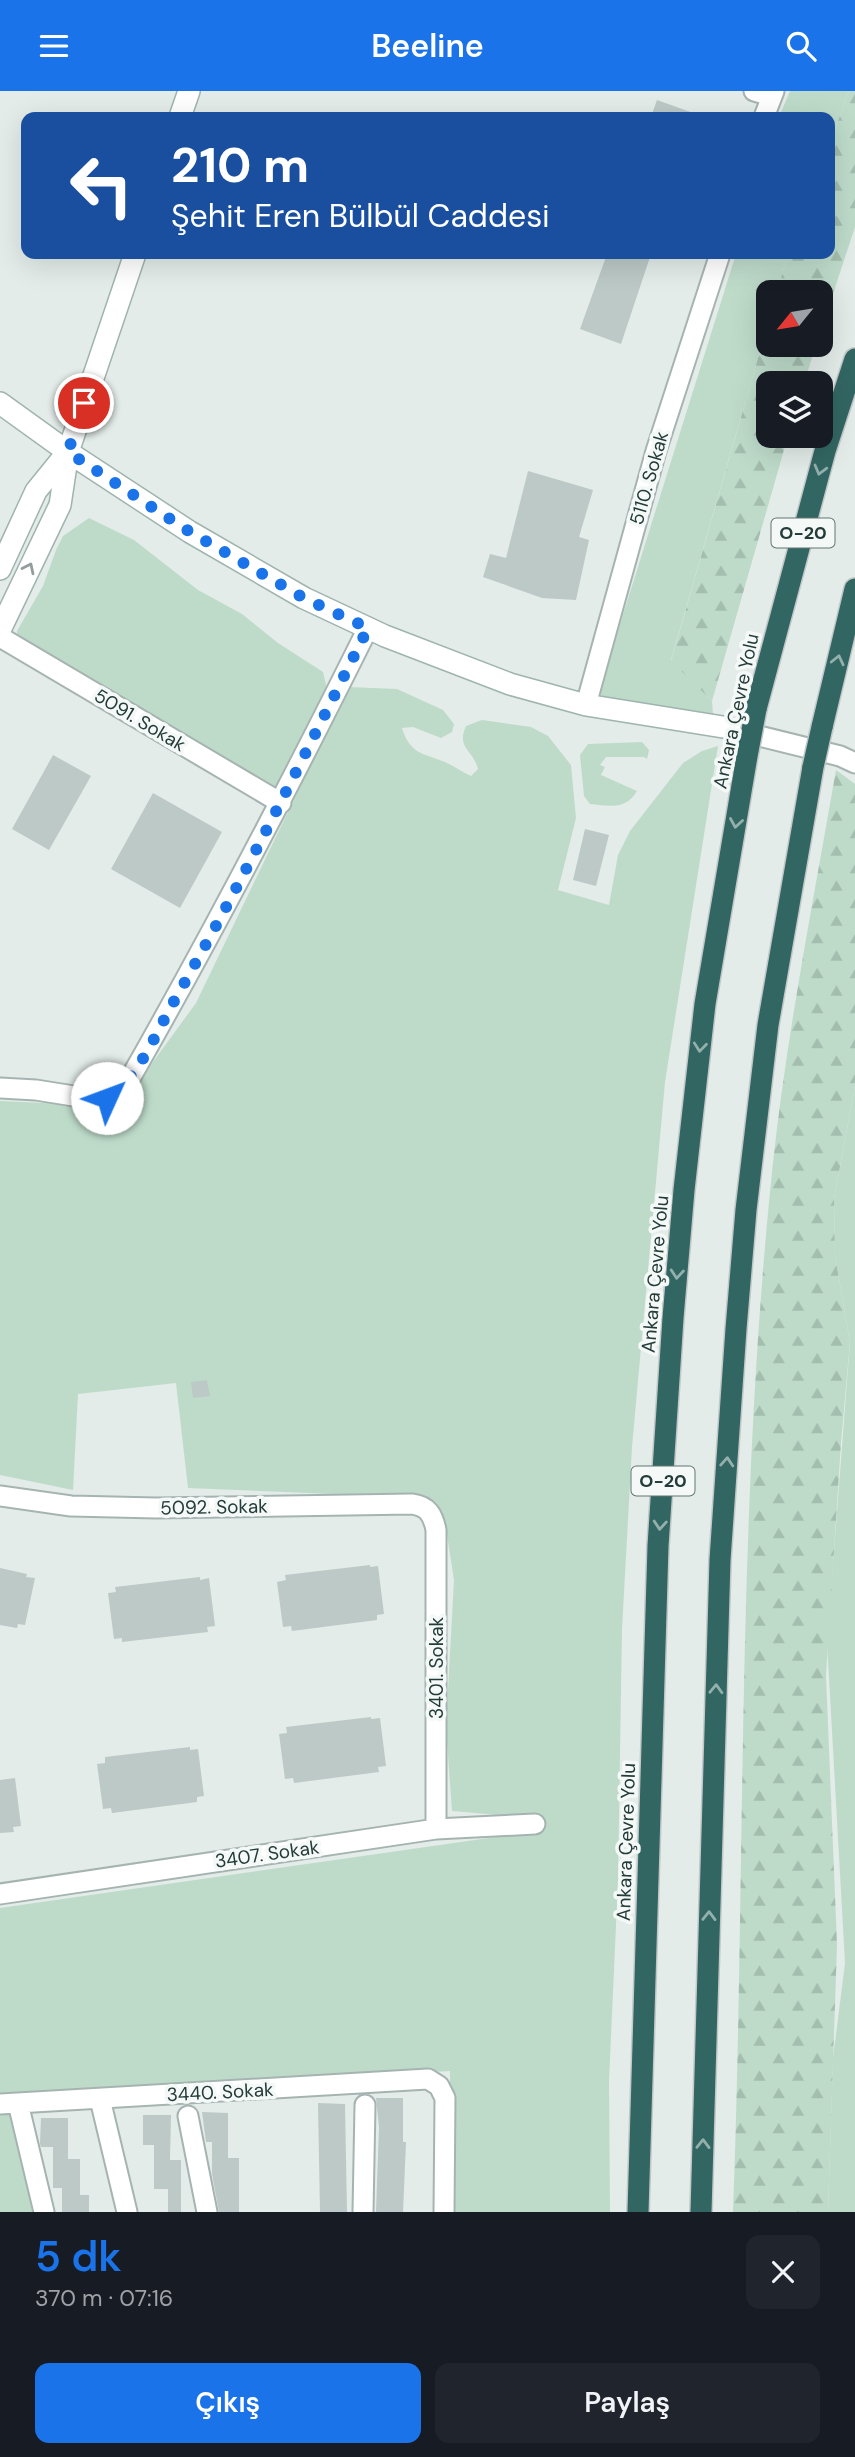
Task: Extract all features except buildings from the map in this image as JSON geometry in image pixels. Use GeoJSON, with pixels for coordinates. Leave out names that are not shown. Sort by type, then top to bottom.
{"type":"FeatureCollection","features":[{"type":"Feature","properties":{"kind":"highway","name":"Ankara Çevre Yolu"},"geometry":{"type":"LineString","coordinates":[[638,2212],[659,1546],[673,1318],[705,1004],[756,709],[825,451],[855,359]]}},
{"type":"Feature","properties":{"kind":"highway"},"geometry":{"type":"LineString","coordinates":[[702,2212],[720,1574],[746,1210],[768,1025],[813,768],[855,589]]}},
{"type":"Feature","properties":{"kind":"street"},"geometry":{"type":"LineString","coordinates":[[182,112],[189,91]]}},
{"type":"Feature","properties":{"kind":"street"},"geometry":{"type":"LineString","coordinates":[[764,112],[766,93]]}},
{"type":"Feature","properties":{"kind":"street"},"geometry":{"type":"LineString","coordinates":[[0,630],[60,505],[68,452],[133,259]]}},
{"type":"Feature","properties":{"kind":"street","name":"5110. Sokak"},"geometry":{"type":"LineString","coordinates":[[586,705],[656,451],[718,259]]}},
{"type":"Feature","properties":{"kind":"street"},"geometry":{"type":"LineString","coordinates":[[0,403],[68,452],[190,532],[304,598],[368,628],[510,684],[586,705],[723,727],[840,755],[855,763]]}},
{"type":"Feature","properties":{"kind":"street"},"geometry":{"type":"LineString","coordinates":[[0,569],[36,491],[68,452]]}},
{"type":"Feature","properties":{"kind":"street"},"geometry":{"type":"LineString","coordinates":[[0,1088],[36,1090],[99,1100],[121,1089],[128,1082],[197,961],[281,803],[368,628]]}},
{"type":"Feature","properties":{"kind":"street","name":"5091. Sokak"},"geometry":{"type":"LineString","coordinates":[[0,637],[281,803]]}},
{"type":"Feature","properties":{"kind":"street","name":"5092. Sokak"},"geometry":{"type":"LineString","coordinates":[[0,1496],[71,1506],[156,1509],[412,1504],[421,1505],[428,1510]]}},
{"type":"Feature","properties":{"kind":"street","name":"3401. Sokak"},"geometry":{"type":"LineString","coordinates":[[428,1510],[434,1519],[436,1530],[436,1829]]}},
{"type":"Feature","properties":{"kind":"street","name":"3407. Sokak"},"geometry":{"type":"LineString","coordinates":[[0,1894],[436,1829],[535,1824]]}},
{"type":"Feature","properties":{"kind":"street","name":"3440. Sokak"},"geometry":{"type":"LineString","coordinates":[[9,2103],[428,2079],[439,2086],[445,2098],[444,2212]]}},
{"type":"Feature","properties":{"kind":"street"},"geometry":{"type":"LineString","coordinates":[[100,2099],[127,2212]]}},
{"type":"Feature","properties":{"kind":"street"},"geometry":{"type":"LineString","coordinates":[[9,2103],[44,2212]]}},
{"type":"Feature","properties":{"kind":"street"},"geometry":{"type":"LineString","coordinates":[[363,2212],[365,2105]]}},
{"type":"Feature","properties":{"kind":"street"},"geometry":{"type":"LineString","coordinates":[[188,2116],[207,2212]]}},
{"type":"Feature","properties":{"kind":"green space"},"geometry":{"type":"Polygon","coordinates":[[[790,91],[849,91],[835,129],[835,112],[781,112],[790,91]]]}},
{"type":"Feature","properties":{"kind":"green space"},"geometry":{"type":"Polygon","coordinates":[[[849,91],[855,91],[855,227],[833,294],[833,280],[780,280],[787,259],[835,259],[835,129],[849,91]]]}},
{"type":"Feature","properties":{"kind":"green space"},"geometry":{"type":"Polygon","coordinates":[[[734,259],[787,259],[780,280],[756,280],[756,357],[758,357],[671,660],[712,701],[713,715],[602,698],[600,688],[734,259]]]}},
{"type":"Feature","properties":{"kind":"green space"},"geometry":{"type":"Polygon","coordinates":[[[758,357],[812,357],[808,371],[756,371],[756,448],[785,448],[712,701],[671,661],[758,357]]]}},
{"type":"Feature","properties":{"kind":"green space"},"geometry":{"type":"Polygon","coordinates":[[[89,518],[134,540],[198,590],[242,614],[278,643],[323,672],[328,693],[309,739],[285,771],[276,791],[17,639],[17,631],[43,586],[63,536],[89,518]]]}},
{"type":"Feature","properties":{"kind":"green space"},"geometry":{"type":"Polygon","coordinates":[[[348,687],[397,689],[443,710],[454,724],[452,732],[441,738],[413,727],[402,728],[405,737],[413,748],[423,754],[471,776],[478,769],[464,744],[466,726],[482,720],[531,727],[548,736],[571,765],[576,818],[558,890],[609,905],[618,855],[630,831],[683,763],[702,751],[718,746],[665,1082],[632,1447],[622,1629],[618,1881],[609,2081],[610,2212],[451,2212],[450,2071],[0,2097],[0,1908],[544,1830],[543,1819],[452,1811],[446,1726],[454,1580],[445,1522],[429,1498],[188,1488],[176,1383],[78,1394],[73,1490],[0,1475],[0,1101],[109,1106],[131,1092],[196,1003],[348,687]]]}},
{"type":"Feature","properties":{"kind":"green space"},"geometry":{"type":"Polygon","coordinates":[[[642,742],[649,750],[647,759],[606,757],[600,765],[605,767],[601,775],[637,791],[633,797],[617,805],[590,804],[584,796],[580,755],[588,744],[642,742]]]}},
{"type":"Feature","properties":{"kind":"green space"},"geometry":{"type":"Polygon","coordinates":[[[836,770],[855,784],[855,1086],[834,1199],[835,1256],[850,1342],[826,1675],[837,1945],[828,2212],[733,2212],[747,1562],[761,1302],[772,1172],[785,1071],[836,770]]]}},
{"type":"Feature","properties":{"kind":"green space"},"geometry":{"type":"Polygon","coordinates":[[[855,1086],[855,2212],[828,2212],[833,2058],[845,1963],[827,1642],[850,1342],[835,1256],[834,1199],[855,1086]]]}},
{"type":"Feature","properties":{"kind":"green space"},"geometry":{"type":"Polygon","coordinates":[[[14,2112],[38,2212],[0,2212],[0,2113],[14,2112]]]}},
{"type":"Feature","properties":{"kind":"route"},"geometry":{"type":"LineString","coordinates":[[84,403],[68,452],[190,532],[304,598],[368,628],[281,803],[197,961],[128,1082],[107,1098]]}}]}
